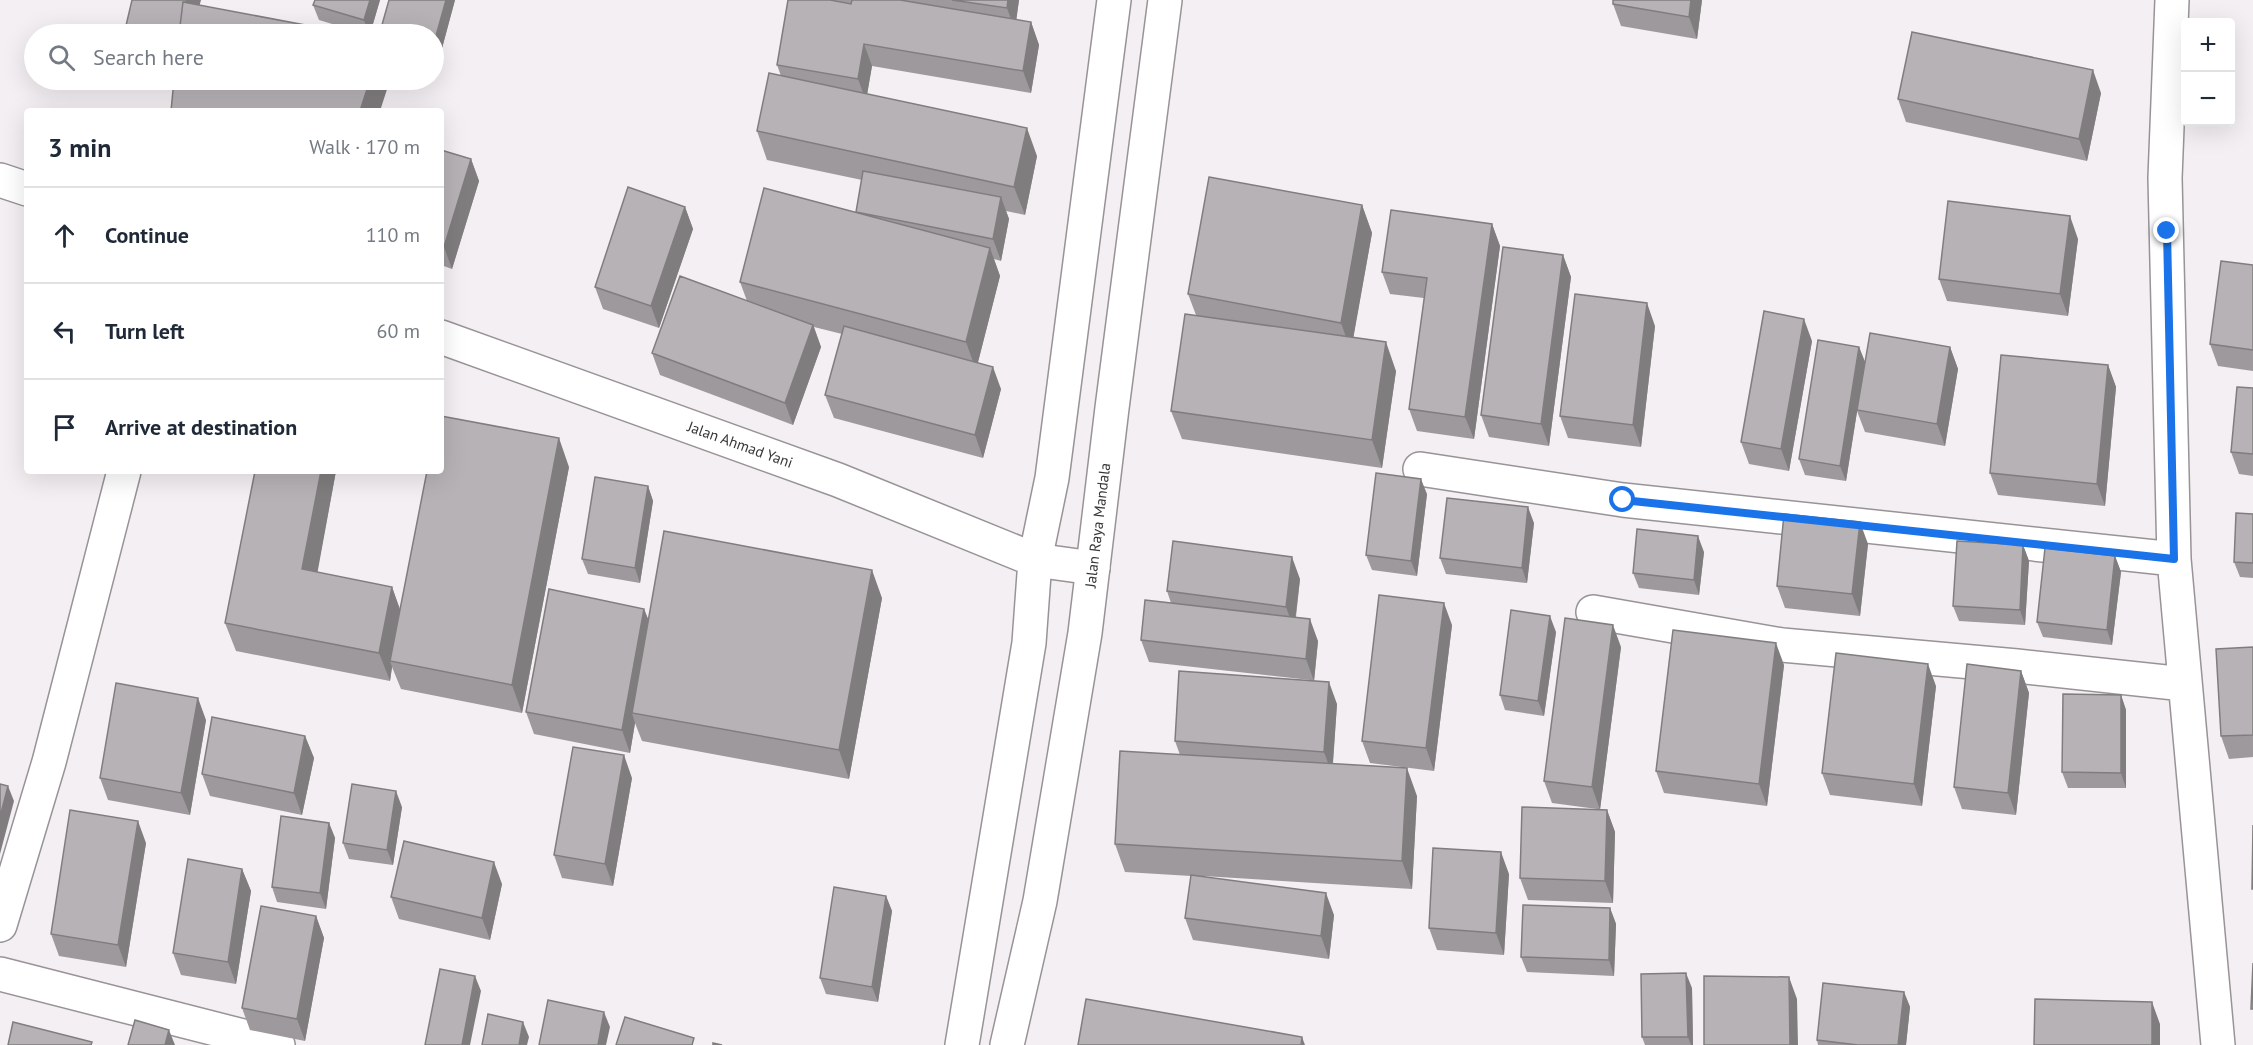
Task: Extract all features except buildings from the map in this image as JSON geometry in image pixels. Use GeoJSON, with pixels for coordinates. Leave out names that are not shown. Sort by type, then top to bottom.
{"type":"FeatureCollection","features":[{"type":"Feature","properties":{"kind":"main road"},"geometry":{"type":"LineString","coordinates":[[962,1045],[1029,643],[1035,560],[1052,478],[1114,0]]}},
{"type":"Feature","properties":{"kind":"main road","name":"Jalan Raya Mandala"},"geometry":{"type":"LineString","coordinates":[[1007,1045],[1040,901],[1085,633],[1165,0]]}},
{"type":"Feature","properties":{"kind":"main road"},"geometry":{"type":"LineString","coordinates":[[2172,0],[2165,178],[2174,559],[2218,1045]]}},
{"type":"Feature","properties":{"kind":"main road"},"geometry":{"type":"LineString","coordinates":[[0,180],[24,188]]}},
{"type":"Feature","properties":{"kind":"main road","name":"Jalan Ahmad Yani"},"geometry":{"type":"LineString","coordinates":[[444,338],[838,480],[1035,560],[1093,568]]}},
{"type":"Feature","properties":{"kind":"main road"},"geometry":{"type":"LineString","coordinates":[[1420,469],[1623,500],[2174,559]]}},
{"type":"Feature","properties":{"kind":"main road"},"geometry":{"type":"LineString","coordinates":[[0,925],[49,762],[123,474]]}},
{"type":"Feature","properties":{"kind":"main road"},"geometry":{"type":"LineString","coordinates":[[1593,612],[1782,645],[2184,684]]}},
{"type":"Feature","properties":{"kind":"main road"},"geometry":{"type":"LineString","coordinates":[[0,975],[278,1045]]}},
{"type":"Feature","properties":{"kind":"route"},"geometry":{"type":"LineString","coordinates":[[1623,500],[2174,559],[2167,231]]}}]}
